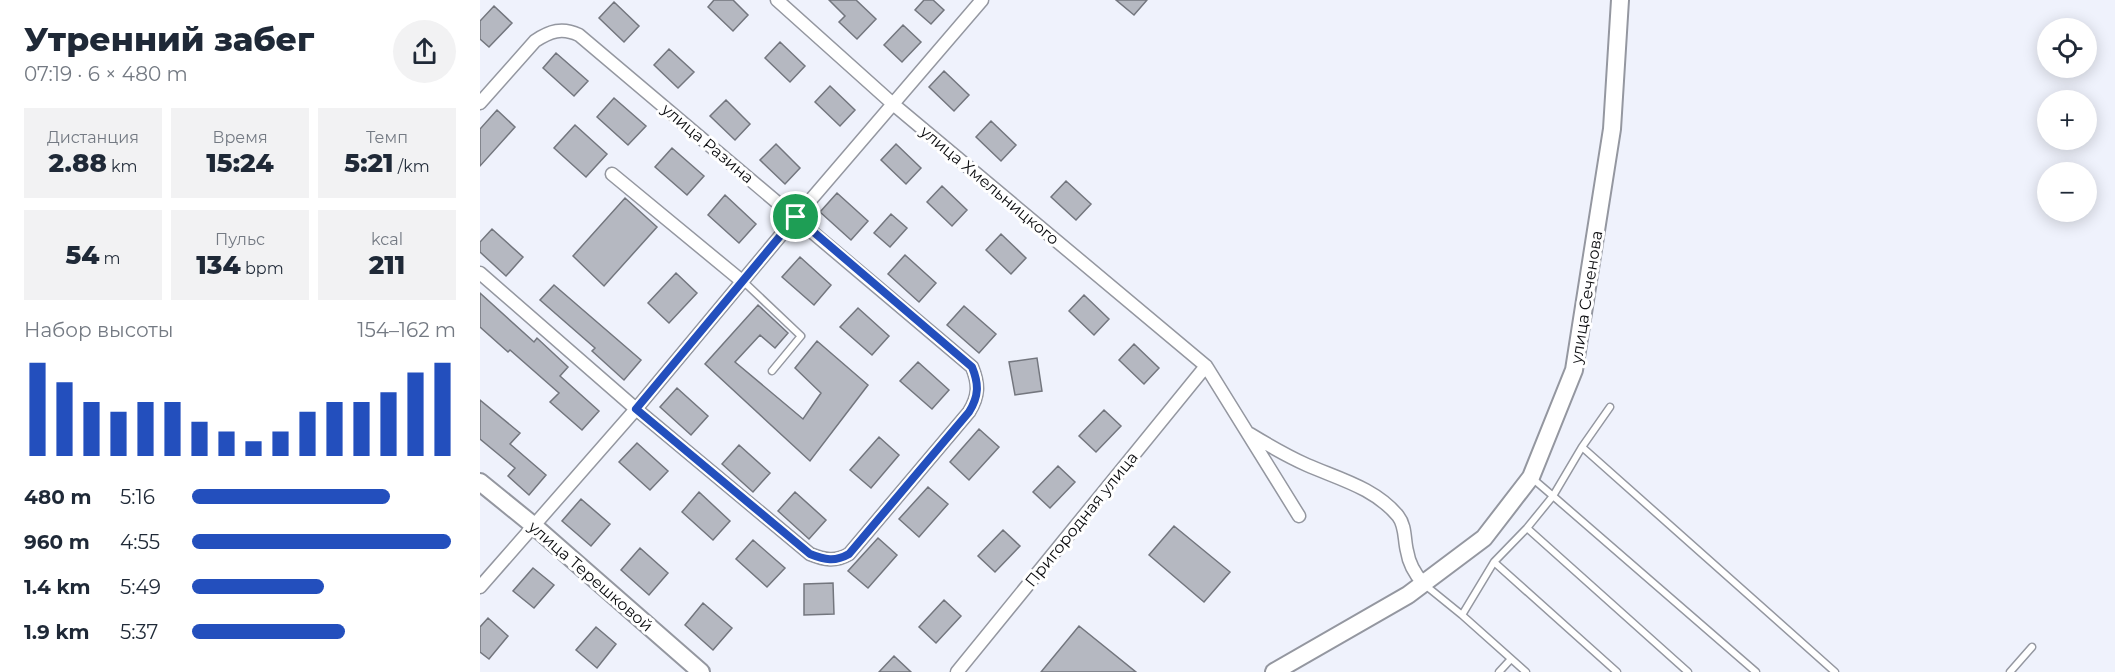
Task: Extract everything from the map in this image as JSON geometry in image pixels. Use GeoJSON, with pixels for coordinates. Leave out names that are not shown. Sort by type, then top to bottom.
{"type":"FeatureCollection","features":[{"type":"Feature","properties":{"kind":"street","name":"улица Хмельницкого"},"geometry":{"type":"LineString","coordinates":[[777,0],[892,104],[1206,366],[1299,516]]}},
{"type":"Feature","properties":{"kind":"street"},"geometry":{"type":"LineString","coordinates":[[480,587],[636,409],[796,217],[982,0]]}},
{"type":"Feature","properties":{"kind":"street","name":"улица Сеченова"},"geometry":{"type":"LineString","coordinates":[[1274,672],[1408,595],[1484,538],[1531,477],[1574,370],[1612,129],[1620,0]]}},
{"type":"Feature","properties":{"kind":"street","name":"улица Разина"},"geometry":{"type":"LineString","coordinates":[[480,103],[535,41],[558,30],[570,30],[579,34],[972,367],[977,379],[977,394],[969,412],[849,554],[832,560],[822,559],[810,554],[636,409],[480,273]]}},
{"type":"Feature","properties":{"kind":"street"},"geometry":{"type":"LineString","coordinates":[[612,174],[743,282]]}},
{"type":"Feature","properties":{"kind":"street","name":"Пригородная улица"},"geometry":{"type":"LineString","coordinates":[[957,672],[1206,366]]}},
{"type":"Feature","properties":{"kind":"street"},"geometry":{"type":"LineString","coordinates":[[1246,432],[1270,447],[1307,465],[1351,482],[1383,501],[1400,518],[1413,572],[1423,583]]}},
{"type":"Feature","properties":{"kind":"street","name":"улица Терешковой"},"geometry":{"type":"LineString","coordinates":[[480,482],[533,525],[701,672]]}},
{"type":"Feature","properties":{"kind":"lane"},"geometry":{"type":"LineString","coordinates":[[743,282],[801,336],[772,371]]}},
{"type":"Feature","properties":{"kind":"lane"},"geometry":{"type":"LineString","coordinates":[[1462,615],[1494,562],[1527,528],[1553,496],[1582,447],[1610,407]]}},
{"type":"Feature","properties":{"kind":"lane"},"geometry":{"type":"LineString","coordinates":[[1582,447],[1835,672]]}},
{"type":"Feature","properties":{"kind":"lane"},"geometry":{"type":"LineString","coordinates":[[1531,477],[1756,672]]}},
{"type":"Feature","properties":{"kind":"lane"},"geometry":{"type":"LineString","coordinates":[[1527,528],[1688,672]]}},
{"type":"Feature","properties":{"kind":"lane"},"geometry":{"type":"LineString","coordinates":[[1494,562],[1617,672]]}},
{"type":"Feature","properties":{"kind":"lane"},"geometry":{"type":"LineString","coordinates":[[1423,583],[1526,672]]}},
{"type":"Feature","properties":{"kind":"lane"},"geometry":{"type":"LineString","coordinates":[[2010,672],[2032,647]]}},
{"type":"Feature","properties":{"kind":"lane"},"geometry":{"type":"LineString","coordinates":[[1499,672],[1511,659]]}},
{"type":"Feature","properties":{"kind":"building"},"geometry":{"type":"Polygon","coordinates":[[[714,0],[733,0],[748,15],[733,31],[708,7],[714,0]]]}},
{"type":"Feature","properties":{"kind":"building"},"geometry":{"type":"Polygon","coordinates":[[[829,0],[856,0],[876,19],[857,39],[839,22],[845,16],[829,0]]]}},
{"type":"Feature","properties":{"kind":"building"},"geometry":{"type":"Polygon","coordinates":[[[924,0],[933,0],[944,10],[931,24],[915,10],[924,0]]]}},
{"type":"Feature","properties":{"kind":"building"},"geometry":{"type":"Polygon","coordinates":[[[1116,0],[1147,0],[1134,15],[1116,0]]]}},
{"type":"Feature","properties":{"kind":"building"},"geometry":{"type":"Polygon","coordinates":[[[614,2],[639,26],[624,42],[599,18],[614,2]]]}},
{"type":"Feature","properties":{"kind":"building"},"geometry":{"type":"Polygon","coordinates":[[[494,6],[512,23],[489,47],[480,39],[480,21],[494,6]]]}},
{"type":"Feature","properties":{"kind":"building"},"geometry":{"type":"Polygon","coordinates":[[[903,25],[921,42],[902,62],[884,45],[903,25]]]}},
{"type":"Feature","properties":{"kind":"building"},"geometry":{"type":"Polygon","coordinates":[[[780,42],[805,66],[790,82],[765,58],[780,42]]]}},
{"type":"Feature","properties":{"kind":"building"},"geometry":{"type":"Polygon","coordinates":[[[669,49],[694,72],[678,88],[654,65],[669,49]]]}},
{"type":"Feature","properties":{"kind":"building"},"geometry":{"type":"Polygon","coordinates":[[[556,53],[588,81],[574,96],[543,68],[556,53]]]}},
{"type":"Feature","properties":{"kind":"building"},"geometry":{"type":"Polygon","coordinates":[[[944,71],[969,95],[954,111],[929,87],[944,71]]]}},
{"type":"Feature","properties":{"kind":"building"},"geometry":{"type":"Polygon","coordinates":[[[830,86],[855,110],[840,126],[815,102],[830,86]]]}},
{"type":"Feature","properties":{"kind":"building"},"geometry":{"type":"Polygon","coordinates":[[[614,98],[646,126],[628,145],[597,117],[614,98]]]}},
{"type":"Feature","properties":{"kind":"building"},"geometry":{"type":"Polygon","coordinates":[[[726,100],[750,124],[735,140],[710,116],[726,100]]]}},
{"type":"Feature","properties":{"kind":"building"},"geometry":{"type":"Polygon","coordinates":[[[497,110],[515,127],[480,166],[480,129],[497,110]]]}},
{"type":"Feature","properties":{"kind":"building"},"geometry":{"type":"Polygon","coordinates":[[[991,121],[1016,145],[1001,161],[976,137],[991,121]]]}},
{"type":"Feature","properties":{"kind":"building"},"geometry":{"type":"Polygon","coordinates":[[[575,125],[607,154],[586,177],[554,148],[575,125]]]}},
{"type":"Feature","properties":{"kind":"building"},"geometry":{"type":"Polygon","coordinates":[[[776,144],[800,168],[785,184],[760,160],[776,144]]]}},
{"type":"Feature","properties":{"kind":"building"},"geometry":{"type":"Polygon","coordinates":[[[896,144],[921,168],[906,184],[881,160],[896,144]]]}},
{"type":"Feature","properties":{"kind":"building"},"geometry":{"type":"Polygon","coordinates":[[[672,148],[704,176],[687,195],[655,167],[672,148]]]}},
{"type":"Feature","properties":{"kind":"building"},"geometry":{"type":"Polygon","coordinates":[[[1066,181],[1091,204],[1076,220],[1051,197],[1066,181]]]}},
{"type":"Feature","properties":{"kind":"building"},"geometry":{"type":"Polygon","coordinates":[[[942,186],[967,210],[952,226],[927,202],[942,186]]]}},
{"type":"Feature","properties":{"kind":"building"},"geometry":{"type":"Polygon","coordinates":[[[837,193],[868,221],[851,240],[820,212],[837,193]]]}},
{"type":"Feature","properties":{"kind":"building"},"geometry":{"type":"Polygon","coordinates":[[[725,195],[756,224],[739,243],[708,215],[725,195]]]}},
{"type":"Feature","properties":{"kind":"building"},"geometry":{"type":"Polygon","coordinates":[[[625,198],[657,227],[604,286],[573,256],[625,198]]]}},
{"type":"Feature","properties":{"kind":"building"},"geometry":{"type":"Polygon","coordinates":[[[891,214],[907,228],[890,247],[874,233],[891,214]]]}},
{"type":"Feature","properties":{"kind":"building"},"geometry":{"type":"Polygon","coordinates":[[[492,229],[523,257],[506,276],[480,252],[480,242],[492,229]]]}},
{"type":"Feature","properties":{"kind":"building"},"geometry":{"type":"Polygon","coordinates":[[[1001,234],[1026,258],[1011,274],[986,250],[1001,234]]]}},
{"type":"Feature","properties":{"kind":"building"},"geometry":{"type":"Polygon","coordinates":[[[905,255],[936,283],[919,302],[888,274],[905,255]]]}},
{"type":"Feature","properties":{"kind":"building"},"geometry":{"type":"Polygon","coordinates":[[[800,257],[831,285],[814,305],[782,277],[800,257]]]}},
{"type":"Feature","properties":{"kind":"building"},"geometry":{"type":"Polygon","coordinates":[[[676,273],[697,293],[669,323],[648,303],[676,273]]]}},
{"type":"Feature","properties":{"kind":"building"},"geometry":{"type":"Polygon","coordinates":[[[554,285],[641,360],[624,380],[592,351],[595,348],[540,300],[554,285]]]}},
{"type":"Feature","properties":{"kind":"building"},"geometry":{"type":"Polygon","coordinates":[[[480,293],[534,342],[537,338],[568,367],[560,376],[599,411],[582,430],[550,402],[559,393],[480,327],[480,293]]]}},
{"type":"Feature","properties":{"kind":"building"},"geometry":{"type":"Polygon","coordinates":[[[1084,295],[1109,319],[1094,335],[1069,311],[1084,295]]]}},
{"type":"Feature","properties":{"kind":"building"},"geometry":{"type":"Polygon","coordinates":[[[758,305],[788,333],[775,348],[760,335],[735,362],[803,419],[821,393],[795,368],[817,341],[868,385],[810,461],[705,364],[758,305]]]}},
{"type":"Feature","properties":{"kind":"building"},"geometry":{"type":"Polygon","coordinates":[[[964,306],[996,334],[979,353],[947,325],[964,306]]]}},
{"type":"Feature","properties":{"kind":"building"},"geometry":{"type":"Polygon","coordinates":[[[858,308],[889,336],[872,355],[840,327],[858,308]]]}},
{"type":"Feature","properties":{"kind":"building"},"geometry":{"type":"Polygon","coordinates":[[[1134,344],[1159,368],[1144,384],[1119,360],[1134,344]]]}},
{"type":"Feature","properties":{"kind":"building"},"geometry":{"type":"Polygon","coordinates":[[[1037,358],[1042,391],[1015,395],[1009,362],[1037,358]]]}},
{"type":"Feature","properties":{"kind":"building"},"geometry":{"type":"Polygon","coordinates":[[[918,362],[949,390],[932,409],[900,381],[918,362]]]}},
{"type":"Feature","properties":{"kind":"building"},"geometry":{"type":"Polygon","coordinates":[[[677,388],[708,416],[691,435],[660,407],[677,388]]]}},
{"type":"Feature","properties":{"kind":"building"},"geometry":{"type":"Polygon","coordinates":[[[480,400],[520,433],[510,444],[546,475],[529,495],[508,476],[515,468],[480,439],[480,400]]]}},
{"type":"Feature","properties":{"kind":"building"},"geometry":{"type":"Polygon","coordinates":[[[1104,410],[1121,426],[1096,452],[1079,436],[1104,410]]]}},
{"type":"Feature","properties":{"kind":"building"},"geometry":{"type":"Polygon","coordinates":[[[979,429],[999,447],[969,480],[950,462],[979,429]]]}},
{"type":"Feature","properties":{"kind":"building"},"geometry":{"type":"Polygon","coordinates":[[[879,437],[899,455],[871,488],[850,470],[879,437]]]}},
{"type":"Feature","properties":{"kind":"building"},"geometry":{"type":"Polygon","coordinates":[[[637,443],[668,471],[650,490],[619,462],[637,443]]]}},
{"type":"Feature","properties":{"kind":"building"},"geometry":{"type":"Polygon","coordinates":[[[739,445],[770,473],[753,492],[722,464],[739,445]]]}},
{"type":"Feature","properties":{"kind":"building"},"geometry":{"type":"Polygon","coordinates":[[[1058,466],[1075,482],[1050,508],[1033,492],[1058,466]]]}},
{"type":"Feature","properties":{"kind":"building"},"geometry":{"type":"Polygon","coordinates":[[[928,487],[948,504],[919,537],[899,519],[928,487]]]}},
{"type":"Feature","properties":{"kind":"building"},"geometry":{"type":"Polygon","coordinates":[[[699,492],[730,521],[713,540],[682,512],[699,492]]]}},
{"type":"Feature","properties":{"kind":"building"},"geometry":{"type":"Polygon","coordinates":[[[795,492],[826,520],[809,539],[778,511],[795,492]]]}},
{"type":"Feature","properties":{"kind":"building"},"geometry":{"type":"Polygon","coordinates":[[[581,499],[610,524],[591,546],[562,521],[581,499]]]}},
{"type":"Feature","properties":{"kind":"building"},"geometry":{"type":"Polygon","coordinates":[[[1174,526],[1230,572],[1204,602],[1149,555],[1174,526]]]}},
{"type":"Feature","properties":{"kind":"building"},"geometry":{"type":"Polygon","coordinates":[[[1003,530],[1020,546],[995,572],[978,556],[1003,530]]]}},
{"type":"Feature","properties":{"kind":"building"},"geometry":{"type":"Polygon","coordinates":[[[878,538],[897,555],[868,588],[848,571],[878,538]]]}},
{"type":"Feature","properties":{"kind":"building"},"geometry":{"type":"Polygon","coordinates":[[[753,540],[785,568],[767,587],[736,559],[753,540]]]}},
{"type":"Feature","properties":{"kind":"building"},"geometry":{"type":"Polygon","coordinates":[[[640,548],[668,573],[649,595],[621,570],[640,548]]]}},
{"type":"Feature","properties":{"kind":"building"},"geometry":{"type":"Polygon","coordinates":[[[533,568],[554,585],[534,608],[513,591],[533,568]]]}},
{"type":"Feature","properties":{"kind":"building"},"geometry":{"type":"Polygon","coordinates":[[[833,583],[834,614],[804,615],[804,584],[833,583]]]}},
{"type":"Feature","properties":{"kind":"building"},"geometry":{"type":"Polygon","coordinates":[[[944,600],[961,616],[936,643],[919,627],[944,600]]]}},
{"type":"Feature","properties":{"kind":"building"},"geometry":{"type":"Polygon","coordinates":[[[703,603],[732,628],[713,650],[685,625],[703,603]]]}},
{"type":"Feature","properties":{"kind":"building"},"geometry":{"type":"Polygon","coordinates":[[[488,618],[508,636],[489,659],[480,652],[480,627],[488,618]]]}},
{"type":"Feature","properties":{"kind":"building"},"geometry":{"type":"Polygon","coordinates":[[[1079,626],[1136,672],[1041,672],[1079,626]]]}},
{"type":"Feature","properties":{"kind":"building"},"geometry":{"type":"Polygon","coordinates":[[[596,627],[616,644],[597,668],[576,650],[596,627]]]}},
{"type":"Feature","properties":{"kind":"building"},"geometry":{"type":"Polygon","coordinates":[[[894,656],[911,672],[879,672],[894,656]]]}},
{"type":"Feature","properties":{"kind":"route"},"geometry":{"type":"LineString","coordinates":[[796,217],[972,367],[977,379],[977,394],[969,412],[849,554],[832,560],[810,554],[636,409],[796,217]]}}]}
